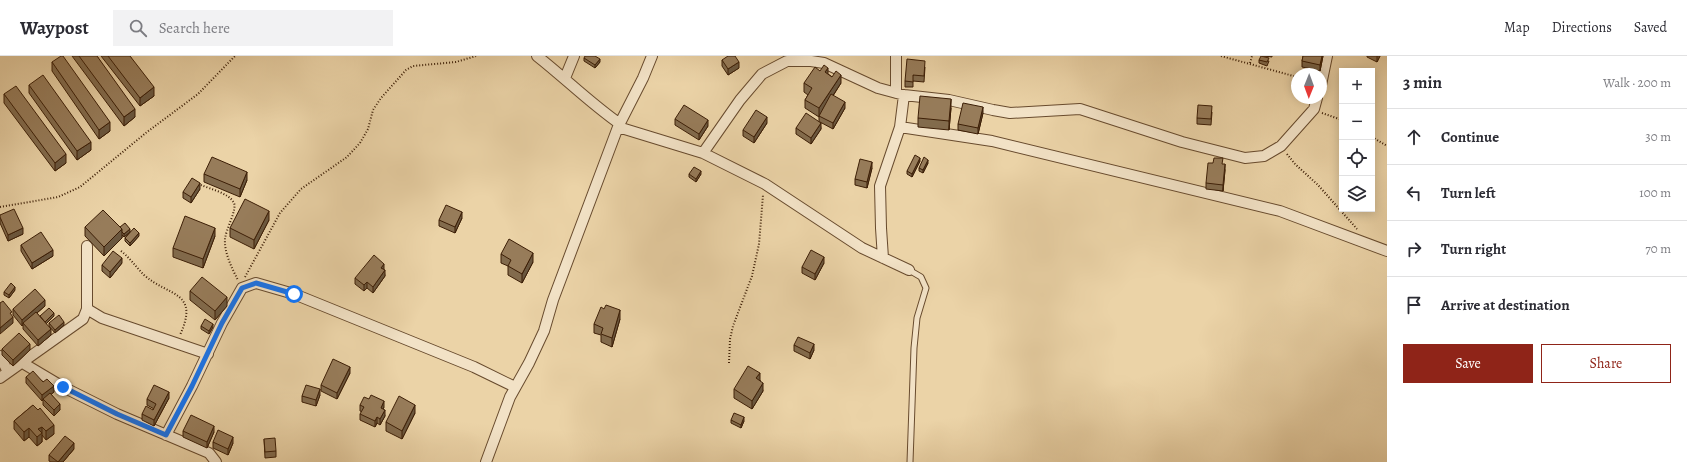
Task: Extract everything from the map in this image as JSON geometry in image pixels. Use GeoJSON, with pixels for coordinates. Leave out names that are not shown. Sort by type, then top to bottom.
{"type":"FeatureCollection","features":[{"type":"Feature","properties":{"kind":"street"},"geometry":{"type":"LineString","coordinates":[[537,56],[565,78],[598,109],[619,125],[703,153],[765,184],[862,248],[909,270]]}},
{"type":"Feature","properties":{"kind":"street"},"geometry":{"type":"LineString","coordinates":[[565,78],[574,56]]}},
{"type":"Feature","properties":{"kind":"street"},"geometry":{"type":"LineString","coordinates":[[486,462],[510,397],[544,331],[555,293],[619,125],[652,56]]}},
{"type":"Feature","properties":{"kind":"street"},"geometry":{"type":"LineString","coordinates":[[883,258],[880,186],[900,127],[900,94],[896,56]]}},
{"type":"Feature","properties":{"kind":"street"},"geometry":{"type":"LineString","coordinates":[[1325,68],[1328,56]]}},
{"type":"Feature","properties":{"kind":"street"},"geometry":{"type":"LineString","coordinates":[[703,153],[740,100],[762,74],[787,61],[810,61],[824,63],[864,83],[900,94],[949,100],[1010,113],[1080,109],[1188,144],[1245,158],[1264,156],[1281,146],[1314,110],[1316,104]]}},
{"type":"Feature","properties":{"kind":"street"},"geometry":{"type":"LineString","coordinates":[[900,127],[992,141],[1158,180],[1280,211],[1387,251]]}},
{"type":"Feature","properties":{"kind":"street"},"geometry":{"type":"LineString","coordinates":[[0,356],[4,375],[83,319],[86,309],[87,246]]}},
{"type":"Feature","properties":{"kind":"street"},"geometry":{"type":"LineString","coordinates":[[166,435],[241,287],[256,283],[294,294],[474,367],[515,388]]}},
{"type":"Feature","properties":{"kind":"street"},"geometry":{"type":"LineString","coordinates":[[86,309],[102,318],[208,354]]}},
{"type":"Feature","properties":{"kind":"street"},"geometry":{"type":"LineString","coordinates":[[21,362],[63,387],[117,414],[209,453],[216,462]]}},
{"type":"Feature","properties":{"kind":"lane"},"geometry":{"type":"LineString","coordinates":[[909,270],[921,278],[926,288],[917,318],[914,348],[910,462]]}},
{"type":"Feature","properties":{"kind":"path"},"geometry":{"type":"LineString","coordinates":[[0,206],[58,197],[80,187],[147,132],[198,94],[235,56]]}},
{"type":"Feature","properties":{"kind":"path"},"geometry":{"type":"LineString","coordinates":[[241,287],[280,213],[301,189],[347,157],[360,143],[368,129],[373,110],[381,98],[406,70],[414,66],[456,62],[476,56]]}},
{"type":"Feature","properties":{"kind":"path"},"geometry":{"type":"LineString","coordinates":[[1221,56],[1291,75]]}},
{"type":"Feature","properties":{"kind":"path"},"geometry":{"type":"LineString","coordinates":[[1250,63],[1252,56]]}},
{"type":"Feature","properties":{"kind":"path"},"geometry":{"type":"LineString","coordinates":[[1314,110],[1339,119]]}},
{"type":"Feature","properties":{"kind":"path"},"geometry":{"type":"LineString","coordinates":[[1375,139],[1387,146]]}},
{"type":"Feature","properties":{"kind":"path"},"geometry":{"type":"LineString","coordinates":[[1281,146],[1295,164],[1318,186],[1371,245]]}},
{"type":"Feature","properties":{"kind":"path"},"geometry":{"type":"LineString","coordinates":[[729,363],[730,339],[733,326],[752,276],[758,250],[765,184]]}},
{"type":"Feature","properties":{"kind":"path"},"geometry":{"type":"LineString","coordinates":[[201,185],[227,196],[233,201],[235,206],[225,239],[226,250],[241,287]]}},
{"type":"Feature","properties":{"kind":"path"},"geometry":{"type":"LineString","coordinates":[[121,251],[130,257],[144,275],[177,294],[185,302],[185,323],[176,343]]}},
{"type":"Feature","properties":{"kind":"building"},"geometry":{"type":"Polygon","coordinates":[[[63,56],[110,122],[99,130],[52,62],[63,56]]]}},
{"type":"Feature","properties":{"kind":"building"},"geometry":{"type":"Polygon","coordinates":[[[79,56],[97,56],[135,109],[124,117],[79,56]]]}},
{"type":"Feature","properties":{"kind":"building"},"geometry":{"type":"Polygon","coordinates":[[[108,56],[130,56],[154,87],[140,98],[108,56]]]}},
{"type":"Feature","properties":{"kind":"building"},"geometry":{"type":"Polygon","coordinates":[[[585,56],[595,56],[600,59],[595,65],[584,58],[585,56]]]}},
{"type":"Feature","properties":{"kind":"building"},"geometry":{"type":"Polygon","coordinates":[[[728,56],[735,56],[739,62],[728,69],[722,60],[728,56]]]}},
{"type":"Feature","properties":{"kind":"building"},"geometry":{"type":"Polygon","coordinates":[[[1261,56],[1269,58],[1267,62],[1259,60],[1261,56]]]}},
{"type":"Feature","properties":{"kind":"building"},"geometry":{"type":"Polygon","coordinates":[[[1303,56],[1322,56],[1320,65],[1302,61],[1303,56]]]}},
{"type":"Feature","properties":{"kind":"building"},"geometry":{"type":"Polygon","coordinates":[[[907,59],[925,61],[924,76],[913,75],[913,82],[905,81],[907,59]]]}},
{"type":"Feature","properties":{"kind":"building"},"geometry":{"type":"Polygon","coordinates":[[[824,65],[828,68],[825,72],[832,77],[836,71],[841,75],[819,108],[805,100],[812,88],[804,83],[815,67],[820,71],[824,65]]]}},
{"type":"Feature","properties":{"kind":"building"},"geometry":{"type":"Polygon","coordinates":[[[43,75],[91,142],[77,151],[29,85],[43,75]]]}},
{"type":"Feature","properties":{"kind":"building"},"geometry":{"type":"Polygon","coordinates":[[[16,86],[66,154],[55,163],[4,94],[16,86]]]}},
{"type":"Feature","properties":{"kind":"building"},"geometry":{"type":"Polygon","coordinates":[[[831,94],[845,102],[833,123],[819,116],[831,94]]]}},
{"type":"Feature","properties":{"kind":"building"},"geometry":{"type":"Polygon","coordinates":[[[920,96],[951,99],[949,121],[918,118],[920,96]]]}},
{"type":"Feature","properties":{"kind":"building"},"geometry":{"type":"Polygon","coordinates":[[[963,103],[983,107],[978,128],[958,124],[963,103]]]}},
{"type":"Feature","properties":{"kind":"building"},"geometry":{"type":"Polygon","coordinates":[[[684,105],[708,120],[699,134],[675,119],[684,105]]]}},
{"type":"Feature","properties":{"kind":"building"},"geometry":{"type":"Polygon","coordinates":[[[1198,105],[1212,106],[1211,119],[1197,118],[1198,105]]]}},
{"type":"Feature","properties":{"kind":"building"},"geometry":{"type":"Polygon","coordinates":[[[756,110],[767,117],[754,137],[743,130],[756,110]]]}},
{"type":"Feature","properties":{"kind":"building"},"geometry":{"type":"Polygon","coordinates":[[[806,113],[821,123],[811,138],[796,128],[806,113]]]}},
{"type":"Feature","properties":{"kind":"building"},"geometry":{"type":"Polygon","coordinates":[[[915,155],[920,158],[912,174],[907,171],[915,155]]]}},
{"type":"Feature","properties":{"kind":"building"},"geometry":{"type":"Polygon","coordinates":[[[212,157],[247,172],[240,189],[204,174],[212,157]]]}},
{"type":"Feature","properties":{"kind":"building"},"geometry":{"type":"Polygon","coordinates":[[[924,157],[928,160],[923,170],[919,168],[924,157]]]}},
{"type":"Feature","properties":{"kind":"building"},"geometry":{"type":"Polygon","coordinates":[[[1214,158],[1223,158],[1222,164],[1225,164],[1223,185],[1206,183],[1208,163],[1213,163],[1214,158]]]}},
{"type":"Feature","properties":{"kind":"building"},"geometry":{"type":"Polygon","coordinates":[[[860,159],[872,162],[867,182],[855,179],[860,159]]]}},
{"type":"Feature","properties":{"kind":"building"},"geometry":{"type":"Polygon","coordinates":[[[694,167],[701,171],[696,179],[689,174],[694,167]]]}},
{"type":"Feature","properties":{"kind":"building"},"geometry":{"type":"Polygon","coordinates":[[[192,178],[200,183],[191,197],[183,192],[192,178]]]}},
{"type":"Feature","properties":{"kind":"building"},"geometry":{"type":"Polygon","coordinates":[[[245,199],[269,211],[254,240],[230,228],[245,199]]]}},
{"type":"Feature","properties":{"kind":"building"},"geometry":{"type":"Polygon","coordinates":[[[446,205],[462,212],[455,227],[439,220],[446,205]]]}},
{"type":"Feature","properties":{"kind":"building"},"geometry":{"type":"Polygon","coordinates":[[[14,209],[23,228],[8,235],[0,215],[14,209]]]}},
{"type":"Feature","properties":{"kind":"building"},"geometry":{"type":"Polygon","coordinates":[[[103,210],[122,229],[104,247],[85,227],[103,210]]]}},
{"type":"Feature","properties":{"kind":"building"},"geometry":{"type":"Polygon","coordinates":[[[185,216],[215,228],[203,259],[173,248],[185,216]]]}},
{"type":"Feature","properties":{"kind":"building"},"geometry":{"type":"Polygon","coordinates":[[[125,223],[130,229],[124,234],[120,227],[125,223]]]}},
{"type":"Feature","properties":{"kind":"building"},"geometry":{"type":"Polygon","coordinates":[[[134,228],[139,233],[130,243],[125,238],[134,228]]]}},
{"type":"Feature","properties":{"kind":"building"},"geometry":{"type":"Polygon","coordinates":[[[41,232],[53,250],[32,263],[21,245],[41,232]]]}},
{"type":"Feature","properties":{"kind":"building"},"geometry":{"type":"Polygon","coordinates":[[[509,239],[533,253],[522,274],[508,266],[511,260],[501,254],[509,239]]]}},
{"type":"Feature","properties":{"kind":"building"},"geometry":{"type":"Polygon","coordinates":[[[811,250],[824,257],[815,274],[802,267],[811,250]]]}},
{"type":"Feature","properties":{"kind":"building"},"geometry":{"type":"Polygon","coordinates":[[[113,251],[122,258],[110,272],[102,265],[113,251]]]}},
{"type":"Feature","properties":{"kind":"building"},"geometry":{"type":"Polygon","coordinates":[[[374,255],[384,264],[381,268],[385,270],[373,287],[367,282],[364,285],[355,278],[374,255]]]}},
{"type":"Feature","properties":{"kind":"building"},"geometry":{"type":"Polygon","coordinates":[[[202,277],[227,297],[215,311],[190,291],[202,277]]]}},
{"type":"Feature","properties":{"kind":"building"},"geometry":{"type":"Polygon","coordinates":[[[11,283],[15,287],[9,295],[4,292],[11,283]]]}},
{"type":"Feature","properties":{"kind":"building"},"geometry":{"type":"Polygon","coordinates":[[[35,289],[45,300],[22,320],[13,309],[35,289]]]}},
{"type":"Feature","properties":{"kind":"building"},"geometry":{"type":"Polygon","coordinates":[[[3,301],[12,312],[10,313],[13,317],[0,328],[0,303],[3,301]]]}},
{"type":"Feature","properties":{"kind":"building"},"geometry":{"type":"Polygon","coordinates":[[[606,305],[620,310],[612,338],[601,334],[603,328],[594,324],[601,307],[604,309],[606,305]]]}},
{"type":"Feature","properties":{"kind":"building"},"geometry":{"type":"Polygon","coordinates":[[[49,308],[54,313],[45,322],[40,316],[49,308]]]}},
{"type":"Feature","properties":{"kind":"building"},"geometry":{"type":"Polygon","coordinates":[[[36,312],[51,329],[38,340],[23,323],[36,312]]]}},
{"type":"Feature","properties":{"kind":"building"},"geometry":{"type":"Polygon","coordinates":[[[59,315],[64,322],[55,330],[49,323],[59,315]]]}},
{"type":"Feature","properties":{"kind":"building"},"geometry":{"type":"Polygon","coordinates":[[[205,319],[213,324],[209,331],[201,326],[205,319]]]}},
{"type":"Feature","properties":{"kind":"building"},"geometry":{"type":"Polygon","coordinates":[[[19,333],[30,344],[13,360],[2,349],[19,333]]]}},
{"type":"Feature","properties":{"kind":"building"},"geometry":{"type":"Polygon","coordinates":[[[798,337],[814,344],[810,353],[794,345],[798,337]]]}},
{"type":"Feature","properties":{"kind":"building"},"geometry":{"type":"Polygon","coordinates":[[[333,359],[350,367],[337,393],[321,385],[333,359]]]}},
{"type":"Feature","properties":{"kind":"building"},"geometry":{"type":"Polygon","coordinates":[[[748,366],[760,373],[756,378],[763,383],[752,401],[734,389],[748,366]]]}},
{"type":"Feature","properties":{"kind":"building"},"geometry":{"type":"Polygon","coordinates":[[[33,371],[43,382],[47,379],[54,386],[42,395],[26,377],[33,371]]]}},
{"type":"Feature","properties":{"kind":"building"},"geometry":{"type":"Polygon","coordinates":[[[154,385],[169,392],[154,420],[142,414],[146,406],[153,410],[156,404],[147,399],[154,385]]]}},
{"type":"Feature","properties":{"kind":"building"},"geometry":{"type":"Polygon","coordinates":[[[306,385],[320,389],[316,400],[302,396],[306,385]]]}},
{"type":"Feature","properties":{"kind":"building"},"geometry":{"type":"Polygon","coordinates":[[[50,393],[60,404],[54,410],[43,399],[50,393]]]}},
{"type":"Feature","properties":{"kind":"building"},"geometry":{"type":"Polygon","coordinates":[[[371,395],[384,401],[381,408],[385,410],[380,419],[377,417],[375,421],[360,414],[364,407],[360,405],[364,397],[369,399],[371,395]]]}},
{"type":"Feature","properties":{"kind":"building"},"geometry":{"type":"Polygon","coordinates":[[[399,396],[415,405],[402,431],[386,422],[399,396]]]}},
{"type":"Feature","properties":{"kind":"building"},"geometry":{"type":"Polygon","coordinates":[[[33,405],[38,410],[40,408],[54,425],[46,431],[42,427],[38,429],[42,433],[37,437],[29,428],[24,432],[14,421],[33,405]]]}},
{"type":"Feature","properties":{"kind":"building"},"geometry":{"type":"Polygon","coordinates":[[[734,413],[744,417],[741,425],[731,420],[734,413]]]}},
{"type":"Feature","properties":{"kind":"building"},"geometry":{"type":"Polygon","coordinates":[[[191,415],[214,426],[207,442],[183,431],[191,415]]]}},
{"type":"Feature","properties":{"kind":"building"},"geometry":{"type":"Polygon","coordinates":[[[218,430],[233,437],[228,449],[213,442],[218,430]]]}},
{"type":"Feature","properties":{"kind":"building"},"geometry":{"type":"Polygon","coordinates":[[[65,436],[74,443],[58,462],[49,455],[65,436]]]}},
{"type":"Feature","properties":{"kind":"building"},"geometry":{"type":"Polygon","coordinates":[[[275,438],[276,451],[265,452],[264,439],[275,438]]]}},
{"type":"Feature","properties":{"kind":"route"},"geometry":{"type":"LineString","coordinates":[[63,387],[117,414],[166,435],[192,386],[222,323],[242,288],[256,283],[294,294]]}}]}
